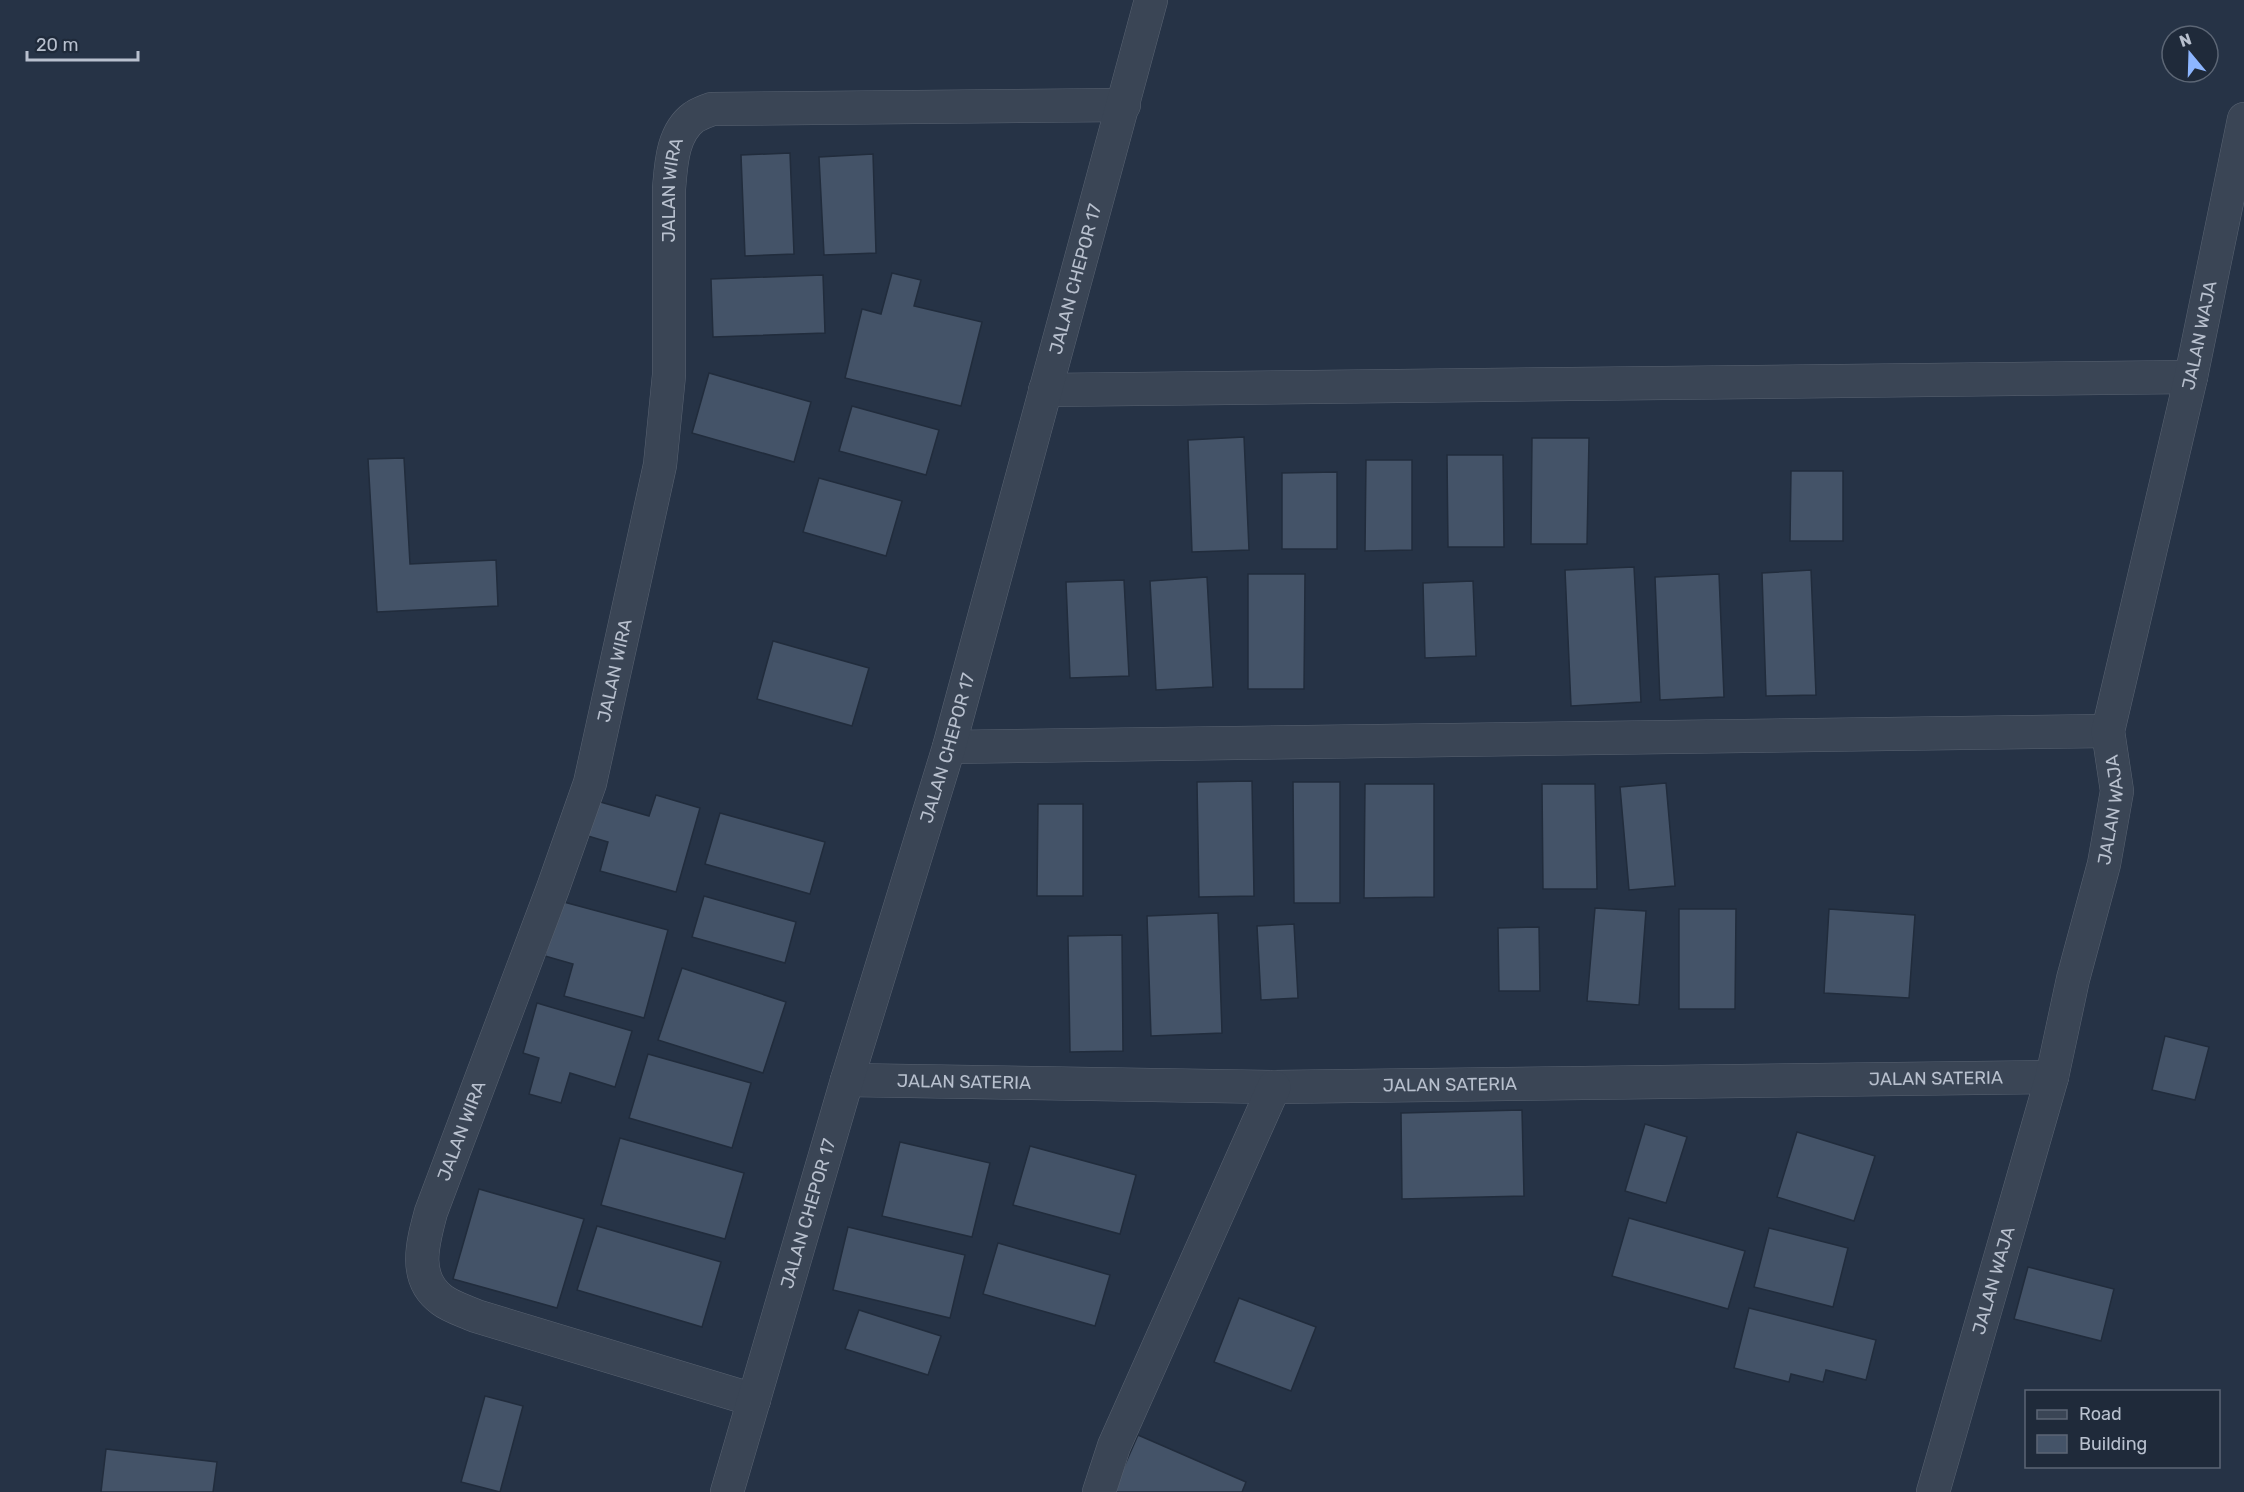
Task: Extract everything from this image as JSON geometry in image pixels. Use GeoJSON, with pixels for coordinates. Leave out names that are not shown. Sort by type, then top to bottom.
{"type":"FeatureCollection","features":[{"type":"Feature","properties":{"kind":"street","name":"JALAN CHEPOR 17"},"geometry":{"type":"LineString","coordinates":[[728,1492],[847,1080],[949,747],[1151,0]]}},
{"type":"Feature","properties":{"kind":"street","name":"JALAN WIRA"},"geometry":{"type":"LineString","coordinates":[[754,1400],[476,1316],[442,1300],[430,1289],[423,1274],[422,1244],[431,1212],[590,783],[660,465],[669,375],[671,158],[683,128],[694,117],[712,109],[1124,105]]}},
{"type":"Feature","properties":{"kind":"street","name":"JALAN WAJA"},"geometry":{"type":"LineString","coordinates":[[1933,1492],[2052,1077],[2073,979],[2104,864],[2117,791],[2108,731],[2191,377],[2244,119]]}},
{"type":"Feature","properties":{"kind":"street"},"geometry":{"type":"LineString","coordinates":[[1045,390],[2191,377]]}},
{"type":"Feature","properties":{"kind":"street"},"geometry":{"type":"LineString","coordinates":[[949,747],[2108,731]]}},
{"type":"Feature","properties":{"kind":"street","name":"JALAN SATERIA"},"geometry":{"type":"LineString","coordinates":[[847,1080],[1274,1087],[2052,1077]]}},
{"type":"Feature","properties":{"kind":"street"},"geometry":{"type":"LineString","coordinates":[[1099,1492],[1114,1446],[1274,1087]]}},
{"type":"Feature","properties":{"kind":"building"},"geometry":{"type":"Polygon","coordinates":[[[790,153],[794,254],[745,256],[741,155],[790,153]]]}},
{"type":"Feature","properties":{"kind":"building"},"geometry":{"type":"Polygon","coordinates":[[[873,154],[876,253],[824,255],[819,157],[873,154]]]}},
{"type":"Feature","properties":{"kind":"building"},"geometry":{"type":"Polygon","coordinates":[[[892,273],[921,280],[914,306],[982,322],[961,406],[845,378],[862,309],[881,314],[892,273]]]}},
{"type":"Feature","properties":{"kind":"building"},"geometry":{"type":"Polygon","coordinates":[[[823,275],[825,333],[713,337],[711,279],[823,275]]]}},
{"type":"Feature","properties":{"kind":"building"},"geometry":{"type":"Polygon","coordinates":[[[709,373],[811,402],[794,462],[692,433],[709,373]]]}},
{"type":"Feature","properties":{"kind":"building"},"geometry":{"type":"Polygon","coordinates":[[[852,406],[939,430],[926,475],[839,451],[852,406]]]}},
{"type":"Feature","properties":{"kind":"building"},"geometry":{"type":"Polygon","coordinates":[[[1244,437],[1249,550],[1192,552],[1188,440],[1244,437]]]}},
{"type":"Feature","properties":{"kind":"building"},"geometry":{"type":"Polygon","coordinates":[[[1532,438],[1589,438],[1587,544],[1531,544],[1532,438]]]}},
{"type":"Feature","properties":{"kind":"building"},"geometry":{"type":"Polygon","coordinates":[[[1447,455],[1503,455],[1504,547],[1448,547],[1447,455]]]}},
{"type":"Feature","properties":{"kind":"building"},"geometry":{"type":"Polygon","coordinates":[[[404,458],[410,564],[496,560],[498,606],[377,612],[368,459],[404,458]]]}},
{"type":"Feature","properties":{"kind":"building"},"geometry":{"type":"Polygon","coordinates":[[[1366,460],[1412,460],[1412,550],[1365,551],[1366,460]]]}},
{"type":"Feature","properties":{"kind":"building"},"geometry":{"type":"Polygon","coordinates":[[[1791,471],[1843,471],[1843,541],[1790,541],[1791,471]]]}},
{"type":"Feature","properties":{"kind":"building"},"geometry":{"type":"Polygon","coordinates":[[[1337,472],[1337,549],[1282,549],[1282,473],[1337,472]]]}},
{"type":"Feature","properties":{"kind":"building"},"geometry":{"type":"Polygon","coordinates":[[[819,478],[902,501],[886,556],[803,532],[819,478]]]}},
{"type":"Feature","properties":{"kind":"building"},"geometry":{"type":"Polygon","coordinates":[[[1634,567],[1641,702],[1571,706],[1565,570],[1634,567]]]}},
{"type":"Feature","properties":{"kind":"building"},"geometry":{"type":"Polygon","coordinates":[[[1811,570],[1816,695],[1766,696],[1762,573],[1811,570]]]}},
{"type":"Feature","properties":{"kind":"building"},"geometry":{"type":"Polygon","coordinates":[[[1248,574],[1305,574],[1304,689],[1248,689],[1248,574]]]}},
{"type":"Feature","properties":{"kind":"building"},"geometry":{"type":"Polygon","coordinates":[[[1719,574],[1724,697],[1660,700],[1655,577],[1719,574]]]}},
{"type":"Feature","properties":{"kind":"building"},"geometry":{"type":"Polygon","coordinates":[[[1207,577],[1213,687],[1156,690],[1150,581],[1207,577]]]}},
{"type":"Feature","properties":{"kind":"building"},"geometry":{"type":"Polygon","coordinates":[[[1124,580],[1129,676],[1070,678],[1066,582],[1124,580]]]}},
{"type":"Feature","properties":{"kind":"building"},"geometry":{"type":"Polygon","coordinates":[[[1473,581],[1476,656],[1425,658],[1423,583],[1473,581]]]}},
{"type":"Feature","properties":{"kind":"building"},"geometry":{"type":"Polygon","coordinates":[[[773,641],[869,668],[852,726],[757,699],[773,641]]]}},
{"type":"Feature","properties":{"kind":"building"},"geometry":{"type":"Polygon","coordinates":[[[1252,781],[1254,896],[1199,897],[1197,782],[1252,781]]]}},
{"type":"Feature","properties":{"kind":"building"},"geometry":{"type":"Polygon","coordinates":[[[1293,782],[1340,782],[1340,903],[1294,903],[1293,782]]]}},
{"type":"Feature","properties":{"kind":"building"},"geometry":{"type":"Polygon","coordinates":[[[1666,783],[1675,886],[1629,890],[1620,787],[1666,783]]]}},
{"type":"Feature","properties":{"kind":"building"},"geometry":{"type":"Polygon","coordinates":[[[1365,784],[1434,784],[1434,897],[1364,898],[1365,784]]]}},
{"type":"Feature","properties":{"kind":"building"},"geometry":{"type":"Polygon","coordinates":[[[1542,784],[1595,784],[1597,889],[1543,889],[1542,784]]]}},
{"type":"Feature","properties":{"kind":"building"},"geometry":{"type":"Polygon","coordinates":[[[656,795],[700,808],[676,892],[600,871],[608,842],[588,836],[597,801],[649,816],[656,795]]]}},
{"type":"Feature","properties":{"kind":"building"},"geometry":{"type":"Polygon","coordinates":[[[1038,804],[1083,804],[1083,896],[1037,896],[1038,804]]]}},
{"type":"Feature","properties":{"kind":"building"},"geometry":{"type":"Polygon","coordinates":[[[720,813],[825,842],[810,894],[705,864],[720,813]]]}},
{"type":"Feature","properties":{"kind":"building"},"geometry":{"type":"Polygon","coordinates":[[[704,896],[796,922],[785,963],[692,937],[704,896]]]}},
{"type":"Feature","properties":{"kind":"building"},"geometry":{"type":"Polygon","coordinates":[[[560,901],[668,930],[644,1018],[564,996],[573,964],[545,956],[560,901]]]}},
{"type":"Feature","properties":{"kind":"building"},"geometry":{"type":"Polygon","coordinates":[[[1595,908],[1646,911],[1639,1005],[1587,1001],[1595,908]]]}},
{"type":"Feature","properties":{"kind":"building"},"geometry":{"type":"Polygon","coordinates":[[[1679,909],[1736,909],[1735,1009],[1679,1009],[1679,909]]]}},
{"type":"Feature","properties":{"kind":"building"},"geometry":{"type":"Polygon","coordinates":[[[1829,909],[1915,915],[1909,998],[1824,993],[1829,909]]]}},
{"type":"Feature","properties":{"kind":"building"},"geometry":{"type":"Polygon","coordinates":[[[1218,913],[1222,1033],[1151,1036],[1147,916],[1218,913]]]}},
{"type":"Feature","properties":{"kind":"building"},"geometry":{"type":"Polygon","coordinates":[[[1294,924],[1298,998],[1261,1000],[1257,926],[1294,924]]]}},
{"type":"Feature","properties":{"kind":"building"},"geometry":{"type":"Polygon","coordinates":[[[1539,927],[1540,991],[1499,991],[1498,928],[1539,927]]]}},
{"type":"Feature","properties":{"kind":"building"},"geometry":{"type":"Polygon","coordinates":[[[1122,935],[1123,1051],[1070,1052],[1068,936],[1122,935]]]}},
{"type":"Feature","properties":{"kind":"building"},"geometry":{"type":"Polygon","coordinates":[[[682,968],[786,1002],[763,1073],[658,1040],[682,968]]]}},
{"type":"Feature","properties":{"kind":"building"},"geometry":{"type":"Polygon","coordinates":[[[537,1003],[632,1031],[615,1087],[570,1073],[561,1103],[529,1094],[539,1058],[523,1053],[537,1003]]]}},
{"type":"Feature","properties":{"kind":"building"},"geometry":{"type":"Polygon","coordinates":[[[2165,1036],[2209,1047],[2195,1100],[2152,1090],[2165,1036]]]}},
{"type":"Feature","properties":{"kind":"building"},"geometry":{"type":"Polygon","coordinates":[[[648,1054],[751,1083],[732,1148],[629,1118],[648,1054]]]}},
{"type":"Feature","properties":{"kind":"building"},"geometry":{"type":"Polygon","coordinates":[[[1522,1110],[1524,1196],[1402,1199],[1401,1113],[1522,1110]]]}},
{"type":"Feature","properties":{"kind":"building"},"geometry":{"type":"Polygon","coordinates":[[[1645,1124],[1687,1137],[1666,1203],[1625,1191],[1645,1124]]]}},
{"type":"Feature","properties":{"kind":"building"},"geometry":{"type":"Polygon","coordinates":[[[1797,1132],[1875,1156],[1854,1221],[1777,1197],[1797,1132]]]}},
{"type":"Feature","properties":{"kind":"building"},"geometry":{"type":"Polygon","coordinates":[[[620,1138],[744,1173],[725,1239],[601,1205],[620,1138]]]}},
{"type":"Feature","properties":{"kind":"building"},"geometry":{"type":"Polygon","coordinates":[[[900,1142],[990,1163],[972,1237],[882,1216],[900,1142]]]}},
{"type":"Feature","properties":{"kind":"building"},"geometry":{"type":"Polygon","coordinates":[[[1030,1146],[1136,1175],[1120,1234],[1013,1205],[1030,1146]]]}},
{"type":"Feature","properties":{"kind":"building"},"geometry":{"type":"Polygon","coordinates":[[[479,1189],[584,1219],[557,1308],[453,1279],[479,1189]]]}},
{"type":"Feature","properties":{"kind":"building"},"geometry":{"type":"Polygon","coordinates":[[[1629,1218],[1745,1251],[1728,1309],[1612,1276],[1629,1218]]]}},
{"type":"Feature","properties":{"kind":"building"},"geometry":{"type":"Polygon","coordinates":[[[597,1226],[721,1262],[702,1327],[577,1290],[597,1226]]]}},
{"type":"Feature","properties":{"kind":"building"},"geometry":{"type":"Polygon","coordinates":[[[848,1227],[965,1255],[950,1318],[833,1290],[848,1227]]]}},
{"type":"Feature","properties":{"kind":"building"},"geometry":{"type":"Polygon","coordinates":[[[1769,1228],[1848,1248],[1833,1307],[1754,1287],[1769,1228]]]}},
{"type":"Feature","properties":{"kind":"building"},"geometry":{"type":"Polygon","coordinates":[[[998,1243],[1110,1275],[1095,1326],[983,1294],[998,1243]]]}},
{"type":"Feature","properties":{"kind":"building"},"geometry":{"type":"Polygon","coordinates":[[[2028,1267],[2114,1289],[2101,1341],[2014,1319],[2028,1267]]]}},
{"type":"Feature","properties":{"kind":"building"},"geometry":{"type":"Polygon","coordinates":[[[1239,1298],[1316,1327],[1291,1391],[1214,1362],[1239,1298]]]}},
{"type":"Feature","properties":{"kind":"building"},"geometry":{"type":"Polygon","coordinates":[[[1749,1308],[1876,1340],[1866,1380],[1826,1370],[1823,1382],[1791,1374],[1789,1382],[1734,1368],[1749,1308]]]}},
{"type":"Feature","properties":{"kind":"building"},"geometry":{"type":"Polygon","coordinates":[[[859,1310],[941,1336],[928,1375],[845,1349],[859,1310]]]}},
{"type":"Feature","properties":{"kind":"building"},"geometry":{"type":"Polygon","coordinates":[[[485,1396],[523,1406],[500,1492],[461,1482],[485,1396]]]}},
{"type":"Feature","properties":{"kind":"building"},"geometry":{"type":"Polygon","coordinates":[[[1138,1435],[1246,1482],[1242,1492],[1113,1492],[1138,1435]]]}},
{"type":"Feature","properties":{"kind":"building"},"geometry":{"type":"Polygon","coordinates":[[[106,1449],[217,1462],[213,1492],[101,1492],[106,1449]]]}}]}
